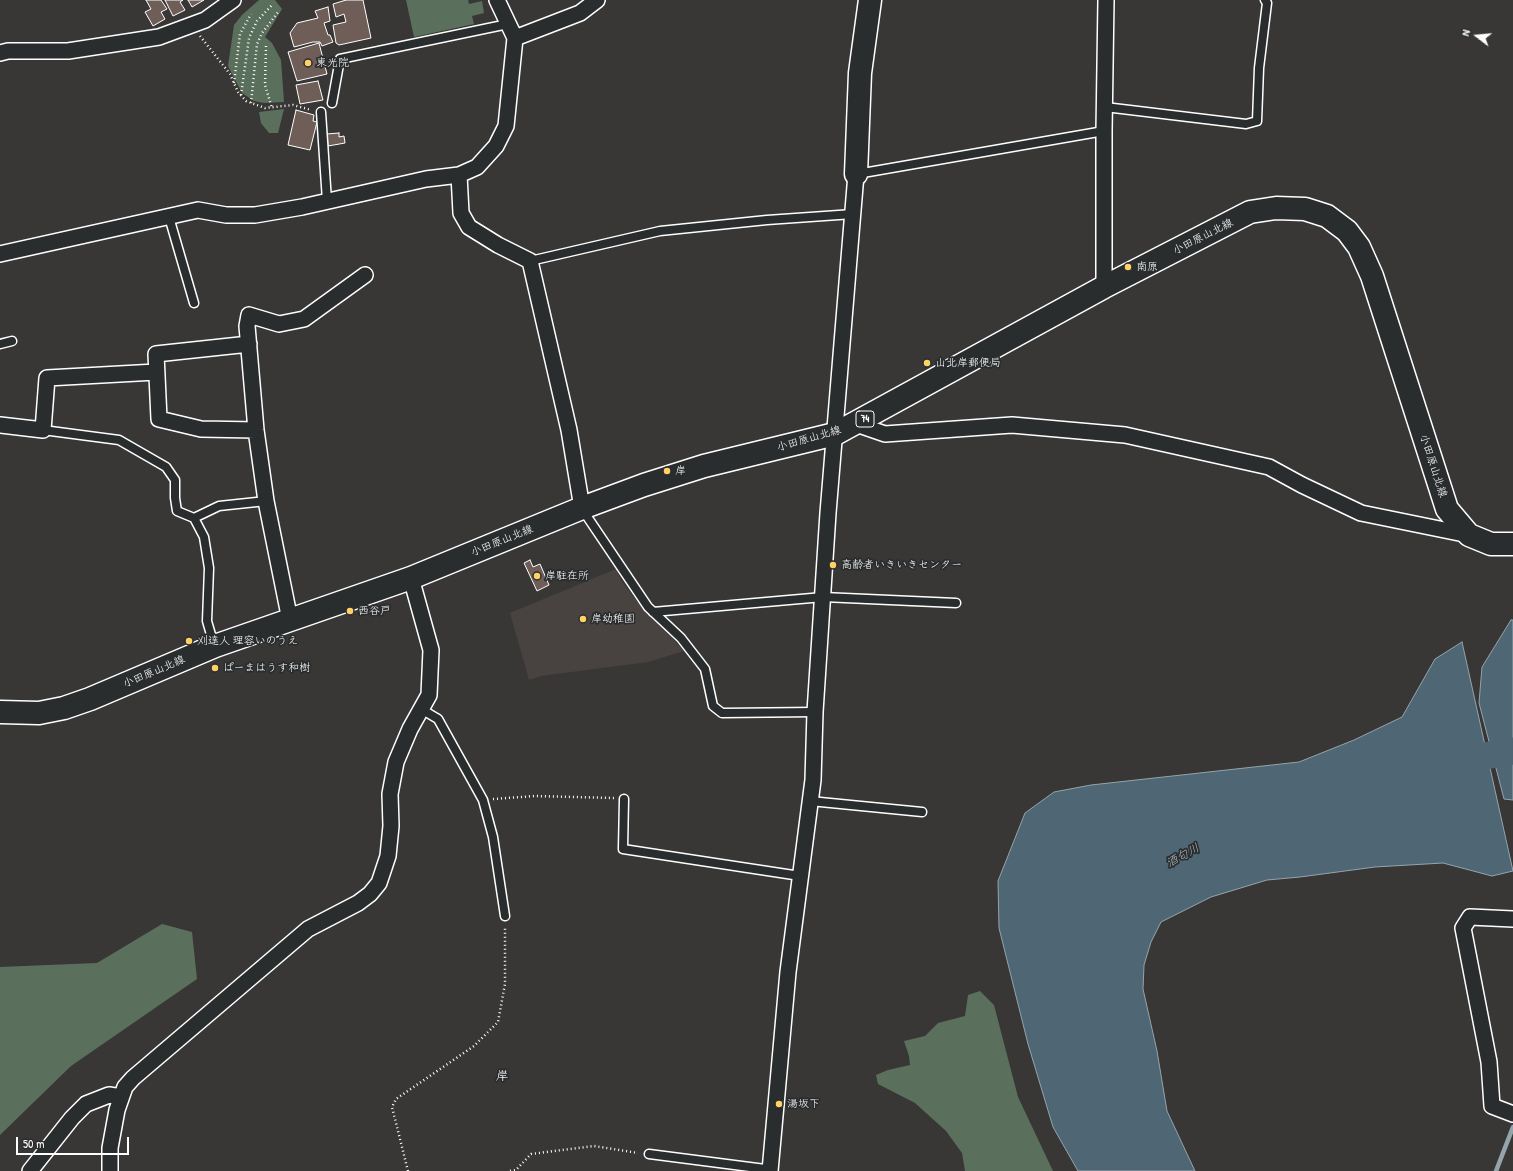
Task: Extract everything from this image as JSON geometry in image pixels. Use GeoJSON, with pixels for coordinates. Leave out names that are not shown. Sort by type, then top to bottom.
{"type":"FeatureCollection","features":[{"type":"Feature","properties":{"kind":"main road"},"geometry":{"type":"LineString","coordinates":[[856,174],[860,73],[870,0]]}},
{"type":"Feature","properties":{"kind":"main road","name":"小田原山北線"},"geometry":{"type":"LineString","coordinates":[[0,712],[39,713],[64,708],[90,699],[215,646],[411,578],[582,508],[644,485],[704,466],[835,434],[856,424],[1104,287],[1250,212],[1276,208],[1305,209],[1327,216],[1347,230],[1359,247],[1372,276],[1447,509],[1469,535],[1491,544],[1513,544]]}},
{"type":"Feature","properties":{"kind":"street"},"geometry":{"type":"LineString","coordinates":[[0,53],[8,51],[68,51],[159,36],[205,20],[233,0]]}},
{"type":"Feature","properties":{"kind":"street"},"geometry":{"type":"LineString","coordinates":[[0,254],[198,210],[226,215],[255,215],[426,179],[459,175],[477,167],[496,146],[506,126],[512,31],[497,0]]}},
{"type":"Feature","properties":{"kind":"street"},"geometry":{"type":"LineString","coordinates":[[512,31],[580,13],[597,0]]}},
{"type":"Feature","properties":{"kind":"street"},"geometry":{"type":"LineString","coordinates":[[1104,287],[1106,0]]}},
{"type":"Feature","properties":{"kind":"street"},"geometry":{"type":"LineString","coordinates":[[772,1171],[788,972],[813,780],[823,597],[856,174]]}},
{"type":"Feature","properties":{"kind":"street"},"geometry":{"type":"LineString","coordinates":[[459,175],[461,213],[469,227],[498,245],[530,261],[569,430],[582,508]]}},
{"type":"Feature","properties":{"kind":"street"},"geometry":{"type":"LineString","coordinates":[[290,620],[266,501],[256,430],[247,326],[249,315],[279,324],[304,319],[364,275]]}},
{"type":"Feature","properties":{"kind":"street"},"geometry":{"type":"LineString","coordinates":[[249,344],[156,354],[159,419],[201,429],[256,430]]}},
{"type":"Feature","properties":{"kind":"street"},"geometry":{"type":"LineString","coordinates":[[0,425],[43,430],[47,378],[156,372]]}},
{"type":"Feature","properties":{"kind":"street"},"geometry":{"type":"LineString","coordinates":[[856,424],[885,434],[1012,425],[1125,435],[1269,467],[1302,485],[1361,513],[1469,535]]}},
{"type":"Feature","properties":{"kind":"street"},"geometry":{"type":"LineString","coordinates":[[110,1171],[110,1148],[117,1110],[126,1087],[141,1070],[308,929],[358,903],[370,894],[379,884],[388,856],[391,826],[390,794],[396,762],[410,729],[429,695],[431,650],[411,578]]}},
{"type":"Feature","properties":{"kind":"street"},"geometry":{"type":"LineString","coordinates":[[1513,919],[1470,917],[1463,928],[1489,1062],[1492,1106],[1513,1114]]}},
{"type":"Feature","properties":{"kind":"street"},"geometry":{"type":"LineString","coordinates":[[30,1171],[72,1118],[86,1104],[110,1095],[121,1097]]}},
{"type":"Feature","properties":{"kind":"lane"},"geometry":{"type":"LineString","coordinates":[[1105,107],[1246,124],[1257,120],[1259,68],[1267,3],[1265,0]]}},
{"type":"Feature","properties":{"kind":"lane"},"geometry":{"type":"LineString","coordinates":[[332,103],[340,59],[512,31]]}},
{"type":"Feature","properties":{"kind":"lane"},"geometry":{"type":"LineString","coordinates":[[319,112],[327,201]]}},
{"type":"Feature","properties":{"kind":"lane"},"geometry":{"type":"LineString","coordinates":[[856,174],[1104,131]]}},
{"type":"Feature","properties":{"kind":"lane"},"geometry":{"type":"LineString","coordinates":[[530,261],[660,231],[759,221],[853,214]]}},
{"type":"Feature","properties":{"kind":"lane"},"geometry":{"type":"LineString","coordinates":[[169,216],[194,303]]}},
{"type":"Feature","properties":{"kind":"lane"},"geometry":{"type":"LineString","coordinates":[[0,344],[12,342]]}},
{"type":"Feature","properties":{"kind":"lane"},"geometry":{"type":"LineString","coordinates":[[43,430],[119,440],[166,467],[175,480],[174,498],[177,511],[194,518],[204,537],[209,568],[207,621],[215,646]]}},
{"type":"Feature","properties":{"kind":"lane"},"geometry":{"type":"LineString","coordinates":[[194,518],[218,506],[266,501]]}},
{"type":"Feature","properties":{"kind":"lane"},"geometry":{"type":"LineString","coordinates":[[582,508],[648,607],[681,638],[705,669],[712,706],[722,713],[816,712]]}},
{"type":"Feature","properties":{"kind":"lane"},"geometry":{"type":"LineString","coordinates":[[653,612],[823,597],[956,603]]}},
{"type":"Feature","properties":{"kind":"lane"},"geometry":{"type":"LineString","coordinates":[[421,709],[438,719],[482,800],[492,837],[505,916]]}},
{"type":"Feature","properties":{"kind":"lane"},"geometry":{"type":"LineString","coordinates":[[624,798],[623,849],[800,876]]}},
{"type":"Feature","properties":{"kind":"lane"},"geometry":{"type":"LineString","coordinates":[[810,801],[922,812]]}},
{"type":"Feature","properties":{"kind":"lane"},"geometry":{"type":"LineString","coordinates":[[649,1154],[772,1171]]}},
{"type":"Feature","properties":{"kind":"path"},"geometry":{"type":"LineString","coordinates":[[241,96],[249,38],[257,21],[272,4]]}},
{"type":"Feature","properties":{"kind":"path"},"geometry":{"type":"LineString","coordinates":[[251,103],[257,44],[262,33],[279,11]]}},
{"type":"Feature","properties":{"kind":"path"},"geometry":{"type":"LineString","coordinates":[[234,83],[240,34],[251,14]]}},
{"type":"Feature","properties":{"kind":"path"},"geometry":{"type":"LineString","coordinates":[[191,25],[230,74],[241,96],[251,103],[265,108],[293,105],[319,112]]}},
{"type":"Feature","properties":{"kind":"path"},"geometry":{"type":"LineString","coordinates":[[266,46],[265,85],[272,108]]}},
{"type":"Feature","properties":{"kind":"path"},"geometry":{"type":"LineString","coordinates":[[482,800],[535,796],[624,798]]}},
{"type":"Feature","properties":{"kind":"path"},"geometry":{"type":"LineString","coordinates":[[408,1171],[392,1107],[396,1099],[474,1046],[498,1022],[505,984],[505,916]]}},
{"type":"Feature","properties":{"kind":"path"},"geometry":{"type":"LineString","coordinates":[[510,1171],[516,1170],[531,1154],[594,1146],[649,1154]]}},
{"type":"Feature","properties":{"kind":"shaded area","name":"岸幼稚園"},"geometry":{"type":"Polygon","coordinates":[[[616,569],[621,580],[635,599],[684,651],[648,662],[541,676],[529,680],[510,613],[616,569]]]}},
{"type":"Feature","properties":{"kind":"green space"},"geometry":{"type":"Polygon","coordinates":[[[259,0],[275,0],[282,9],[265,37],[272,43],[281,60],[284,102],[264,103],[254,101],[242,93],[228,66],[234,25],[242,15],[259,0]]]}},
{"type":"Feature","properties":{"kind":"green space"},"geometry":{"type":"Polygon","coordinates":[[[406,0],[468,0],[469,4],[482,1],[484,13],[472,16],[474,24],[414,37],[406,0]]]}},
{"type":"Feature","properties":{"kind":"green space"},"geometry":{"type":"Polygon","coordinates":[[[284,109],[278,133],[269,133],[261,123],[259,112],[284,109]]]}},
{"type":"Feature","properties":{"kind":"green space"},"geometry":{"type":"Polygon","coordinates":[[[162,924],[192,932],[197,979],[71,1066],[0,1135],[0,967],[97,963],[162,924]]]}},
{"type":"Feature","properties":{"kind":"green space"},"geometry":{"type":"Polygon","coordinates":[[[980,991],[994,1005],[1018,1097],[1053,1171],[965,1171],[962,1153],[946,1131],[915,1103],[878,1084],[876,1075],[888,1070],[910,1065],[909,1056],[904,1041],[925,1036],[938,1023],[965,1016],[968,995],[980,991]]]}},
{"type":"Feature","properties":{"kind":"water"},"geometry":{"type":"Polygon","coordinates":[[[1511,620],[1513,620],[1513,800],[1504,799],[1479,703],[1482,667],[1511,620]]]}},
{"type":"Feature","properties":{"kind":"water"},"geometry":{"type":"Polygon","coordinates":[[[1462,642],[1513,871],[1492,876],[1443,863],[1375,867],[1267,880],[1211,897],[1161,922],[1151,942],[1144,965],[1143,989],[1157,1051],[1167,1111],[1195,1171],[1078,1171],[1053,1127],[1028,1044],[999,928],[998,881],[1025,813],[1054,792],[1091,785],[1299,762],[1354,740],[1402,717],[1435,659],[1462,642]]]}},
{"type":"Feature","properties":{"kind":"building"},"geometry":{"type":"Polygon","coordinates":[[[146,0],[161,0],[167,9],[161,12],[165,19],[153,26],[145,12],[151,9],[146,0]]]}},
{"type":"Feature","properties":{"kind":"building"},"geometry":{"type":"Polygon","coordinates":[[[165,0],[183,0],[180,2],[185,10],[173,16],[165,0]]]}},
{"type":"Feature","properties":{"kind":"building"},"geometry":{"type":"Polygon","coordinates":[[[188,0],[204,0],[192,7],[188,0]]]}},
{"type":"Feature","properties":{"kind":"building"},"geometry":{"type":"Polygon","coordinates":[[[346,0],[363,0],[371,38],[339,45],[336,43],[333,25],[346,22],[344,14],[336,17],[333,4],[346,0]]]}},
{"type":"Feature","properties":{"kind":"building"},"geometry":{"type":"Polygon","coordinates":[[[328,7],[330,21],[324,23],[328,35],[330,35],[333,42],[322,46],[320,42],[313,42],[294,47],[290,33],[297,23],[318,18],[315,11],[328,7]]]}},
{"type":"Feature","properties":{"kind":"building"},"geometry":{"type":"Polygon","coordinates":[[[319,43],[327,74],[297,81],[288,52],[319,43]]]}},
{"type":"Feature","properties":{"kind":"building"},"geometry":{"type":"Polygon","coordinates":[[[318,81],[323,100],[300,104],[296,85],[318,81]]]}},
{"type":"Feature","properties":{"kind":"building"},"geometry":{"type":"Polygon","coordinates":[[[296,110],[314,115],[313,121],[317,122],[310,150],[288,145],[296,110]]]}},
{"type":"Feature","properties":{"kind":"building"},"geometry":{"type":"Polygon","coordinates":[[[339,133],[339,137],[344,136],[345,143],[328,146],[327,134],[339,133]]]}},
{"type":"Feature","properties":{"kind":"building","name":"岸駐在所"},"geometry":{"type":"Polygon","coordinates":[[[530,560],[533,567],[540,564],[549,585],[537,591],[524,563],[530,560]]]}},
{"type":"Feature","properties":{"kind":"waterway","name":"酒匂川"},"geometry":{"type":"LineString","coordinates":[[1451,762],[1513,751]]}},
{"type":"Feature","properties":{"kind":"waterway"},"geometry":{"type":"LineString","coordinates":[[1496,1171],[1513,1127]]}},
{"type":"Feature","properties":{"kind":"place","name":"東光院"},"geometry":{"type":"Point","coordinates":[308,63]}},
{"type":"Feature","properties":{"kind":"place","name":"南原"},"geometry":{"type":"Point","coordinates":[1128,267]}},
{"type":"Feature","properties":{"kind":"place","name":"山北岸郵便局"},"geometry":{"type":"Point","coordinates":[927,363]}},
{"type":"Feature","properties":{"kind":"place","name":"岸"},"geometry":{"type":"Point","coordinates":[667,471]}},
{"type":"Feature","properties":{"kind":"place","name":"高齢者いきいきセンター"},"geometry":{"type":"Point","coordinates":[833,565]}},
{"type":"Feature","properties":{"kind":"place","name":"岸駐在所"},"geometry":{"type":"Point","coordinates":[537,576]}},
{"type":"Feature","properties":{"kind":"place","name":"西谷戸"},"geometry":{"type":"Point","coordinates":[350,611]}},
{"type":"Feature","properties":{"kind":"place","name":"岸幼稚園"},"geometry":{"type":"Point","coordinates":[583,619]}},
{"type":"Feature","properties":{"kind":"place","name":"刈達人 理容いのうえ"},"geometry":{"type":"Point","coordinates":[189,641]}},
{"type":"Feature","properties":{"kind":"place","name":"ぱーまはうす和樹"},"geometry":{"type":"Point","coordinates":[215,668]}},
{"type":"Feature","properties":{"kind":"place","name":"湯坂下"},"geometry":{"type":"Point","coordinates":[779,1104]}},
{"type":"Feature","properties":{"kind":"district","name":"岸"},"geometry":{"type":"Point","coordinates":[502,1077]}}]}
